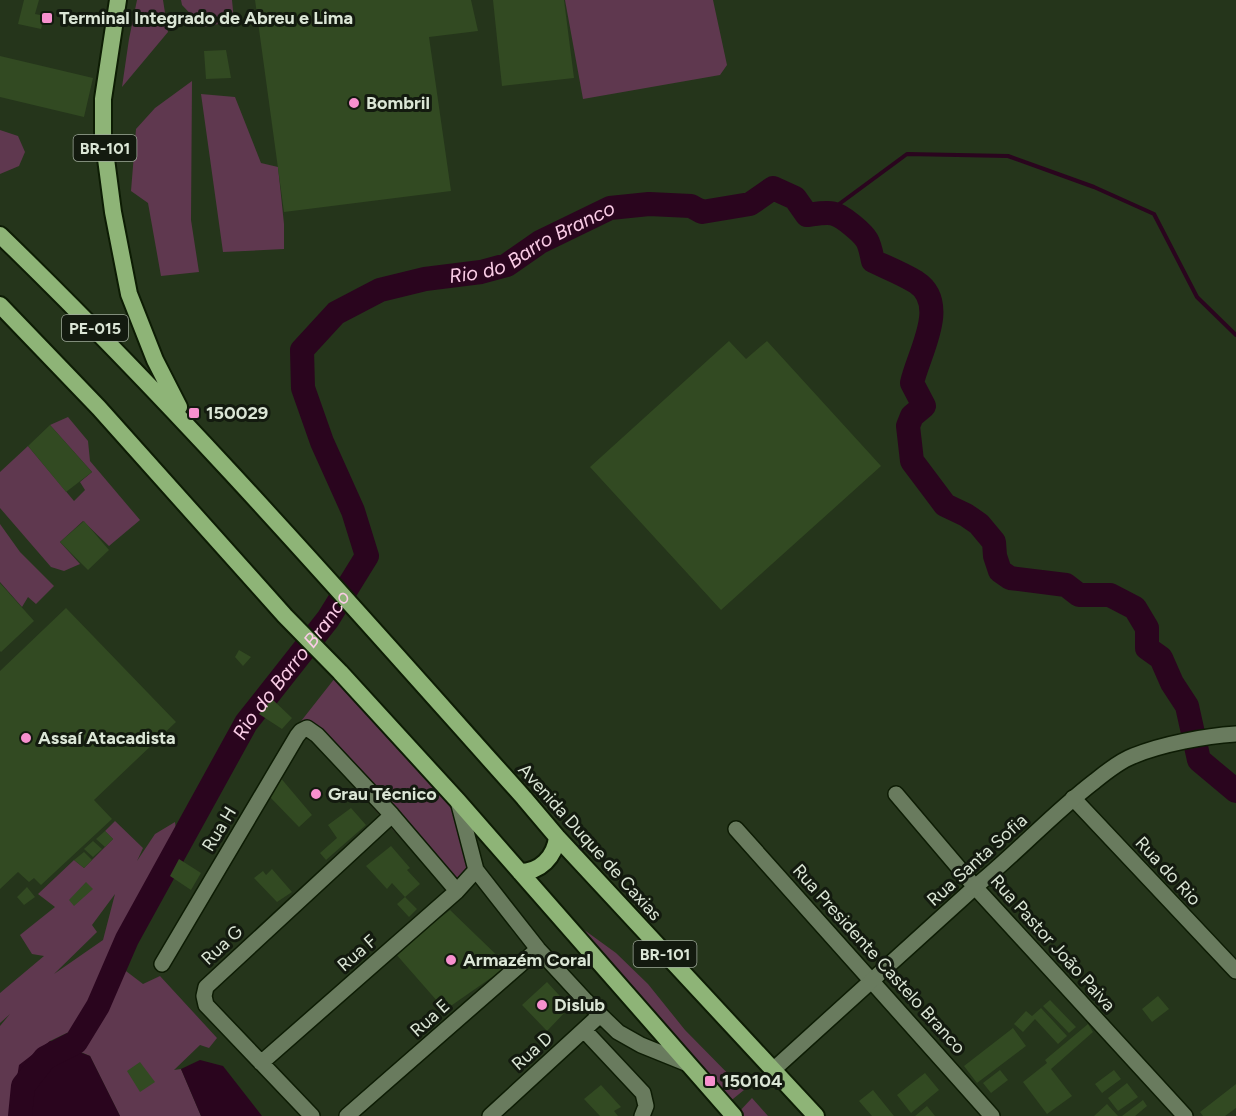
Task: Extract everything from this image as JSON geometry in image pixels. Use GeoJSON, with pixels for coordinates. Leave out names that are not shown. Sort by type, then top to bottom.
{"type":"FeatureCollection","features":[{"type":"Feature","properties":{"kind":"highway","name":"BR-101"},"geometry":{"type":"LineString","coordinates":[[118,0],[103,99],[104,136],[113,212],[129,294],[154,360],[188,424]]}},
{"type":"Feature","properties":{"kind":"highway","name":"PE-015"},"geometry":{"type":"LineString","coordinates":[[0,235],[77,309],[188,424]]}},
{"type":"Feature","properties":{"kind":"highway","name":"BR-101"},"geometry":{"type":"LineString","coordinates":[[0,304],[99,408],[285,616],[459,801],[734,1116]]}},
{"type":"Feature","properties":{"kind":"highway","name":"Avenida Duque de Caxias"},"geometry":{"type":"LineString","coordinates":[[188,424],[557,837],[816,1116]]}},
{"type":"Feature","properties":{"kind":"highway"},"geometry":{"type":"LineString","coordinates":[[520,872],[534,870],[546,861],[554,853],[557,837]]}},
{"type":"Feature","properties":{"kind":"street","name":"Rua H"},"geometry":{"type":"LineString","coordinates":[[162,963],[301,731],[307,728],[317,735],[392,815]]}},
{"type":"Feature","properties":{"kind":"street","name":"Rua Santa Sofia"},"geometry":{"type":"LineString","coordinates":[[773,1070],[1004,863],[1072,798],[1132,756],[1161,747],[1230,735]]}},
{"type":"Feature","properties":{"kind":"street","name":"Rua Pastor João Paiva"},"geometry":{"type":"LineString","coordinates":[[896,794],[975,887],[1185,1116]]}},
{"type":"Feature","properties":{"kind":"street","name":"Rua do Rio"},"geometry":{"type":"LineString","coordinates":[[1072,798],[1236,971]]}},
{"type":"Feature","properties":{"kind":"street","name":"BR-101"},"geometry":{"type":"LineString","coordinates":[[459,801],[476,870],[538,949],[618,1032],[641,1045],[688,1064]]}},
{"type":"Feature","properties":{"kind":"street"},"geometry":{"type":"LineString","coordinates":[[392,815],[457,891]]}},
{"type":"Feature","properties":{"kind":"street","name":"Rua G"},"geometry":{"type":"LineString","coordinates":[[312,1116],[206,1005],[204,996],[206,987],[392,815]]}},
{"type":"Feature","properties":{"kind":"street","name":"Rua Presidente Castelo Branco"},"geometry":{"type":"LineString","coordinates":[[736,829],[992,1116]]}},
{"type":"Feature","properties":{"kind":"street","name":"Rua F"},"geometry":{"type":"LineString","coordinates":[[261,1063],[457,891],[476,870]]}},
{"type":"Feature","properties":{"kind":"street","name":"Rua E"},"geometry":{"type":"LineString","coordinates":[[347,1116],[538,949]]}},
{"type":"Feature","properties":{"kind":"street","name":"Rua D"},"geometry":{"type":"LineString","coordinates":[[490,1116],[600,1014]]}},
{"type":"Feature","properties":{"kind":"street"},"geometry":{"type":"LineString","coordinates":[[584,1030],[644,1093],[646,1106],[642,1116]]}},
{"type":"Feature","properties":{"kind":"shaded area"},"geometry":{"type":"Polygon","coordinates":[[[137,0],[163,0],[168,32],[122,87],[129,39],[137,0]]]}},
{"type":"Feature","properties":{"kind":"shaded area"},"geometry":{"type":"Polygon","coordinates":[[[181,0],[232,0],[234,21],[203,27],[182,5],[181,0]]]}},
{"type":"Feature","properties":{"kind":"shaded area"},"geometry":{"type":"Polygon","coordinates":[[[565,0],[713,0],[727,65],[720,75],[583,99],[565,0]]]}},
{"type":"Feature","properties":{"kind":"shaded area"},"geometry":{"type":"Polygon","coordinates":[[[192,81],[191,220],[199,272],[161,276],[148,203],[131,191],[136,129],[155,108],[192,81]]]}},
{"type":"Feature","properties":{"kind":"shaded area"},"geometry":{"type":"Polygon","coordinates":[[[201,94],[235,97],[261,163],[278,167],[284,224],[284,249],[223,252],[201,94]]]}},
{"type":"Feature","properties":{"kind":"shaded area"},"geometry":{"type":"Polygon","coordinates":[[[0,130],[18,136],[25,152],[19,166],[0,174],[0,130]]]}},
{"type":"Feature","properties":{"kind":"shaded area"},"geometry":{"type":"Polygon","coordinates":[[[68,417],[88,441],[90,461],[140,520],[109,546],[83,521],[60,542],[80,564],[64,571],[51,567],[0,508],[0,472],[28,446],[74,501],[85,490],[80,482],[92,472],[50,425],[68,417]]]}},
{"type":"Feature","properties":{"kind":"shaded area"},"geometry":{"type":"Polygon","coordinates":[[[0,524],[20,552],[54,586],[36,604],[28,597],[22,607],[0,582],[0,524]]]}},
{"type":"Feature","properties":{"kind":"shaded area"},"geometry":{"type":"Polygon","coordinates":[[[335,678],[453,809],[475,871],[451,894],[298,725],[335,678]]]}},
{"type":"Feature","properties":{"kind":"shaded area"},"geometry":{"type":"Polygon","coordinates":[[[115,821],[143,848],[137,861],[155,834],[175,822],[177,837],[73,1030],[50,1041],[14,1116],[0,1116],[0,1026],[10,1014],[0,1023],[0,993],[44,956],[32,954],[20,935],[55,907],[38,894],[74,860],[84,868],[113,839],[105,831],[115,821]],[[115,894],[92,925],[97,932],[54,974],[103,940],[115,894]]]}},
{"type":"Feature","properties":{"kind":"shaded area"},"geometry":{"type":"Polygon","coordinates":[[[565,916],[616,953],[648,984],[685,1030],[744,1090],[728,1103],[565,916]]]}},
{"type":"Feature","properties":{"kind":"shaded area"},"geometry":{"type":"Polygon","coordinates":[[[122,968],[143,984],[160,976],[217,1038],[209,1048],[200,1045],[174,1070],[181,1069],[201,1116],[120,1116],[90,1056],[67,1046],[76,1042],[122,968]]]}},
{"type":"Feature","properties":{"kind":"shaded area"},"geometry":{"type":"Polygon","coordinates":[[[50,1041],[90,1056],[120,1116],[14,1116],[13,1103],[19,1065],[50,1041]]]}},
{"type":"Feature","properties":{"kind":"shaded area"},"geometry":{"type":"Polygon","coordinates":[[[200,1060],[223,1066],[262,1116],[201,1116],[181,1069],[200,1060]]]}},
{"type":"Feature","properties":{"kind":"shaded area"},"geometry":{"type":"Polygon","coordinates":[[[752,1098],[768,1116],[739,1116],[737,1114],[752,1098]]]}},
{"type":"Feature","properties":{"kind":"building"},"geometry":{"type":"Polygon","coordinates":[[[24,0],[39,0],[35,14],[45,16],[41,29],[18,24],[24,0]]]}},
{"type":"Feature","properties":{"kind":"building","name":"Bombril"},"geometry":{"type":"Polygon","coordinates":[[[255,0],[471,0],[478,31],[429,37],[451,191],[284,212],[255,0]]]}},
{"type":"Feature","properties":{"kind":"building"},"geometry":{"type":"Polygon","coordinates":[[[493,0],[564,0],[574,78],[502,86],[493,0]]]}},
{"type":"Feature","properties":{"kind":"building"},"geometry":{"type":"Polygon","coordinates":[[[226,50],[231,78],[206,79],[204,51],[226,50]]]}},
{"type":"Feature","properties":{"kind":"building"},"geometry":{"type":"Polygon","coordinates":[[[0,56],[93,78],[84,117],[0,97],[0,56]]]}},
{"type":"Feature","properties":{"kind":"building"},"geometry":{"type":"Polygon","coordinates":[[[729,341],[746,359],[767,341],[881,466],[721,610],[590,467],[729,341]]]}},
{"type":"Feature","properties":{"kind":"building"},"geometry":{"type":"Polygon","coordinates":[[[50,425],[92,472],[66,492],[28,446],[50,425]]]}},
{"type":"Feature","properties":{"kind":"building"},"geometry":{"type":"Polygon","coordinates":[[[84,521],[109,550],[88,570],[60,542],[84,521]]]}},
{"type":"Feature","properties":{"kind":"building"},"geometry":{"type":"Polygon","coordinates":[[[0,583],[34,621],[1,652],[0,651],[0,583]]]}},
{"type":"Feature","properties":{"kind":"building"},"geometry":{"type":"Polygon","coordinates":[[[66,608],[176,722],[94,800],[112,819],[41,885],[34,878],[29,882],[18,872],[0,889],[0,671],[66,608]]]}},
{"type":"Feature","properties":{"kind":"building"},"geometry":{"type":"Polygon","coordinates":[[[239,650],[251,657],[243,666],[235,657],[239,650]]]}},
{"type":"Feature","properties":{"kind":"building"},"geometry":{"type":"Polygon","coordinates":[[[272,699],[292,718],[282,729],[259,714],[272,699]]]}},
{"type":"Feature","properties":{"kind":"building"},"geometry":{"type":"Polygon","coordinates":[[[279,776],[312,815],[299,827],[268,795],[279,776]]]}},
{"type":"Feature","properties":{"kind":"building"},"geometry":{"type":"Polygon","coordinates":[[[351,808],[366,825],[326,860],[320,853],[337,838],[328,825],[351,808]]]}},
{"type":"Feature","properties":{"kind":"building"},"geometry":{"type":"Polygon","coordinates":[[[105,831],[113,839],[105,847],[96,839],[105,831]]]}},
{"type":"Feature","properties":{"kind":"building"},"geometry":{"type":"Polygon","coordinates":[[[93,841],[102,849],[93,857],[84,849],[93,841]]]}},
{"type":"Feature","properties":{"kind":"building"},"geometry":{"type":"Polygon","coordinates":[[[391,846],[410,868],[407,870],[420,884],[405,897],[392,883],[387,889],[366,866],[391,846]]]}},
{"type":"Feature","properties":{"kind":"building"},"geometry":{"type":"Polygon","coordinates":[[[84,852],[92,860],[84,868],[74,860],[84,852]]]}},
{"type":"Feature","properties":{"kind":"building"},"geometry":{"type":"Polygon","coordinates":[[[179,859],[201,873],[191,890],[170,876],[179,859]]]}},
{"type":"Feature","properties":{"kind":"building"},"geometry":{"type":"Polygon","coordinates":[[[272,869],[292,892],[277,902],[254,878],[263,871],[266,875],[272,869]]]}},
{"type":"Feature","properties":{"kind":"building"},"geometry":{"type":"Polygon","coordinates":[[[86,882],[93,889],[74,906],[69,900],[86,882]]]}},
{"type":"Feature","properties":{"kind":"building"},"geometry":{"type":"Polygon","coordinates":[[[27,887],[35,897],[24,905],[17,897],[27,887]]]}},
{"type":"Feature","properties":{"kind":"building"},"geometry":{"type":"Polygon","coordinates":[[[405,897],[417,909],[409,917],[397,904],[405,897]]]}},
{"type":"Feature","properties":{"kind":"building","name":"Armazém Coral"},"geometry":{"type":"Polygon","coordinates":[[[450,910],[508,966],[445,1010],[395,953],[450,910]]]}},
{"type":"Feature","properties":{"kind":"building"},"geometry":{"type":"Polygon","coordinates":[[[547,982],[570,1007],[547,1031],[522,1005],[547,982]]]}},
{"type":"Feature","properties":{"kind":"building"},"geometry":{"type":"Polygon","coordinates":[[[1158,996],[1169,1009],[1152,1022],[1142,1009],[1158,996]]]}},
{"type":"Feature","properties":{"kind":"building"},"geometry":{"type":"Polygon","coordinates":[[[1050,1000],[1076,1027],[1069,1033],[1043,1006],[1050,1000]]]}},
{"type":"Feature","properties":{"kind":"building"},"geometry":{"type":"Polygon","coordinates":[[[1041,1008],[1067,1036],[1058,1044],[1035,1019],[1023,1032],[1014,1024],[1026,1011],[1032,1016],[1041,1008]]]}},
{"type":"Feature","properties":{"kind":"building"},"geometry":{"type":"Polygon","coordinates":[[[1088,1024],[1093,1032],[1051,1069],[1072,1096],[1047,1114],[1023,1082],[1047,1063],[1045,1060],[1088,1024]]]}},
{"type":"Feature","properties":{"kind":"building"},"geometry":{"type":"Polygon","coordinates":[[[1013,1028],[1026,1046],[977,1083],[964,1066],[1013,1028]]]}},
{"type":"Feature","properties":{"kind":"building"},"geometry":{"type":"Polygon","coordinates":[[[140,1062],[155,1082],[140,1092],[127,1071],[140,1062]]]}},
{"type":"Feature","properties":{"kind":"building"},"geometry":{"type":"Polygon","coordinates":[[[1000,1070],[1008,1080],[991,1093],[983,1083],[1000,1070]]]}},
{"type":"Feature","properties":{"kind":"building"},"geometry":{"type":"Polygon","coordinates":[[[1114,1070],[1121,1079],[1102,1093],[1095,1084],[1114,1070]]]}},
{"type":"Feature","properties":{"kind":"building"},"geometry":{"type":"Polygon","coordinates":[[[925,1073],[939,1090],[911,1113],[897,1095],[925,1073]]]}},
{"type":"Feature","properties":{"kind":"building"},"geometry":{"type":"Polygon","coordinates":[[[1127,1083],[1138,1097],[1118,1111],[1108,1098],[1127,1083]]]}},
{"type":"Feature","properties":{"kind":"building"},"geometry":{"type":"Polygon","coordinates":[[[1236,1084],[1236,1108],[1225,1116],[1203,1116],[1200,1112],[1236,1084]]]}},
{"type":"Feature","properties":{"kind":"building"},"geometry":{"type":"Polygon","coordinates":[[[601,1085],[621,1107],[614,1111],[618,1116],[600,1116],[584,1099],[601,1085]]]}},
{"type":"Feature","properties":{"kind":"building"},"geometry":{"type":"Polygon","coordinates":[[[873,1090],[894,1116],[872,1116],[859,1101],[873,1090]]]}},
{"type":"Feature","properties":{"kind":"building"},"geometry":{"type":"Polygon","coordinates":[[[1143,1100],[1147,1106],[1135,1116],[1122,1116],[1143,1100]]]}},
{"type":"Feature","properties":{"kind":"building"},"geometry":{"type":"Polygon","coordinates":[[[1107,1104],[1118,1116],[1094,1116],[1107,1104]]]}},
{"type":"Feature","properties":{"kind":"building"},"geometry":{"type":"Polygon","coordinates":[[[927,1106],[935,1116],[915,1116],[927,1106]]]}},
{"type":"Feature","properties":{"kind":"waterway"},"geometry":{"type":"LineString","coordinates":[[827,213],[907,154],[1008,156],[1094,187],[1154,214],[1197,297],[1236,335]]}},
{"type":"Feature","properties":{"kind":"waterway","name":"Rio do Barro Branco"},"geometry":{"type":"LineString","coordinates":[[20,1116],[23,1086],[45,1058],[76,1042],[98,1006],[127,939],[246,723],[328,619],[367,556],[353,511],[322,442],[303,388],[302,350],[336,313],[380,290],[425,279],[481,272],[507,265],[540,242],[610,208],[649,204],[691,206],[702,212],[750,204],[773,188],[795,198],[807,215],[827,213],[841,217],[865,237],[873,261],[916,282],[926,291],[931,303],[929,330],[912,383],[924,406],[912,416],[908,426],[912,461],[945,505],[979,524],[994,542],[995,556],[1000,571],[1010,578],[1066,585],[1079,595],[1110,595],[1135,608],[1147,628],[1147,648],[1161,658],[1172,683],[1187,706],[1199,760],[1236,791]]}},
{"type":"Feature","properties":{"kind":"place","name":"Terminal Integrado de Abreu e Lima"},"geometry":{"type":"Point","coordinates":[47,18]}},
{"type":"Feature","properties":{"kind":"place","name":"Bombril"},"geometry":{"type":"Point","coordinates":[354,103]}},
{"type":"Feature","properties":{"kind":"place","name":"150029"},"geometry":{"type":"Point","coordinates":[194,413]}},
{"type":"Feature","properties":{"kind":"place","name":"Assaí Atacadista"},"geometry":{"type":"Point","coordinates":[26,738]}},
{"type":"Feature","properties":{"kind":"place","name":"Grau Técnico"},"geometry":{"type":"Point","coordinates":[316,794]}},
{"type":"Feature","properties":{"kind":"place","name":"Armazém Coral"},"geometry":{"type":"Point","coordinates":[451,960]}},
{"type":"Feature","properties":{"kind":"place","name":"Dislub"},"geometry":{"type":"Point","coordinates":[542,1005]}},
{"type":"Feature","properties":{"kind":"place","name":"150104"},"geometry":{"type":"Point","coordinates":[710,1081]}}]}
